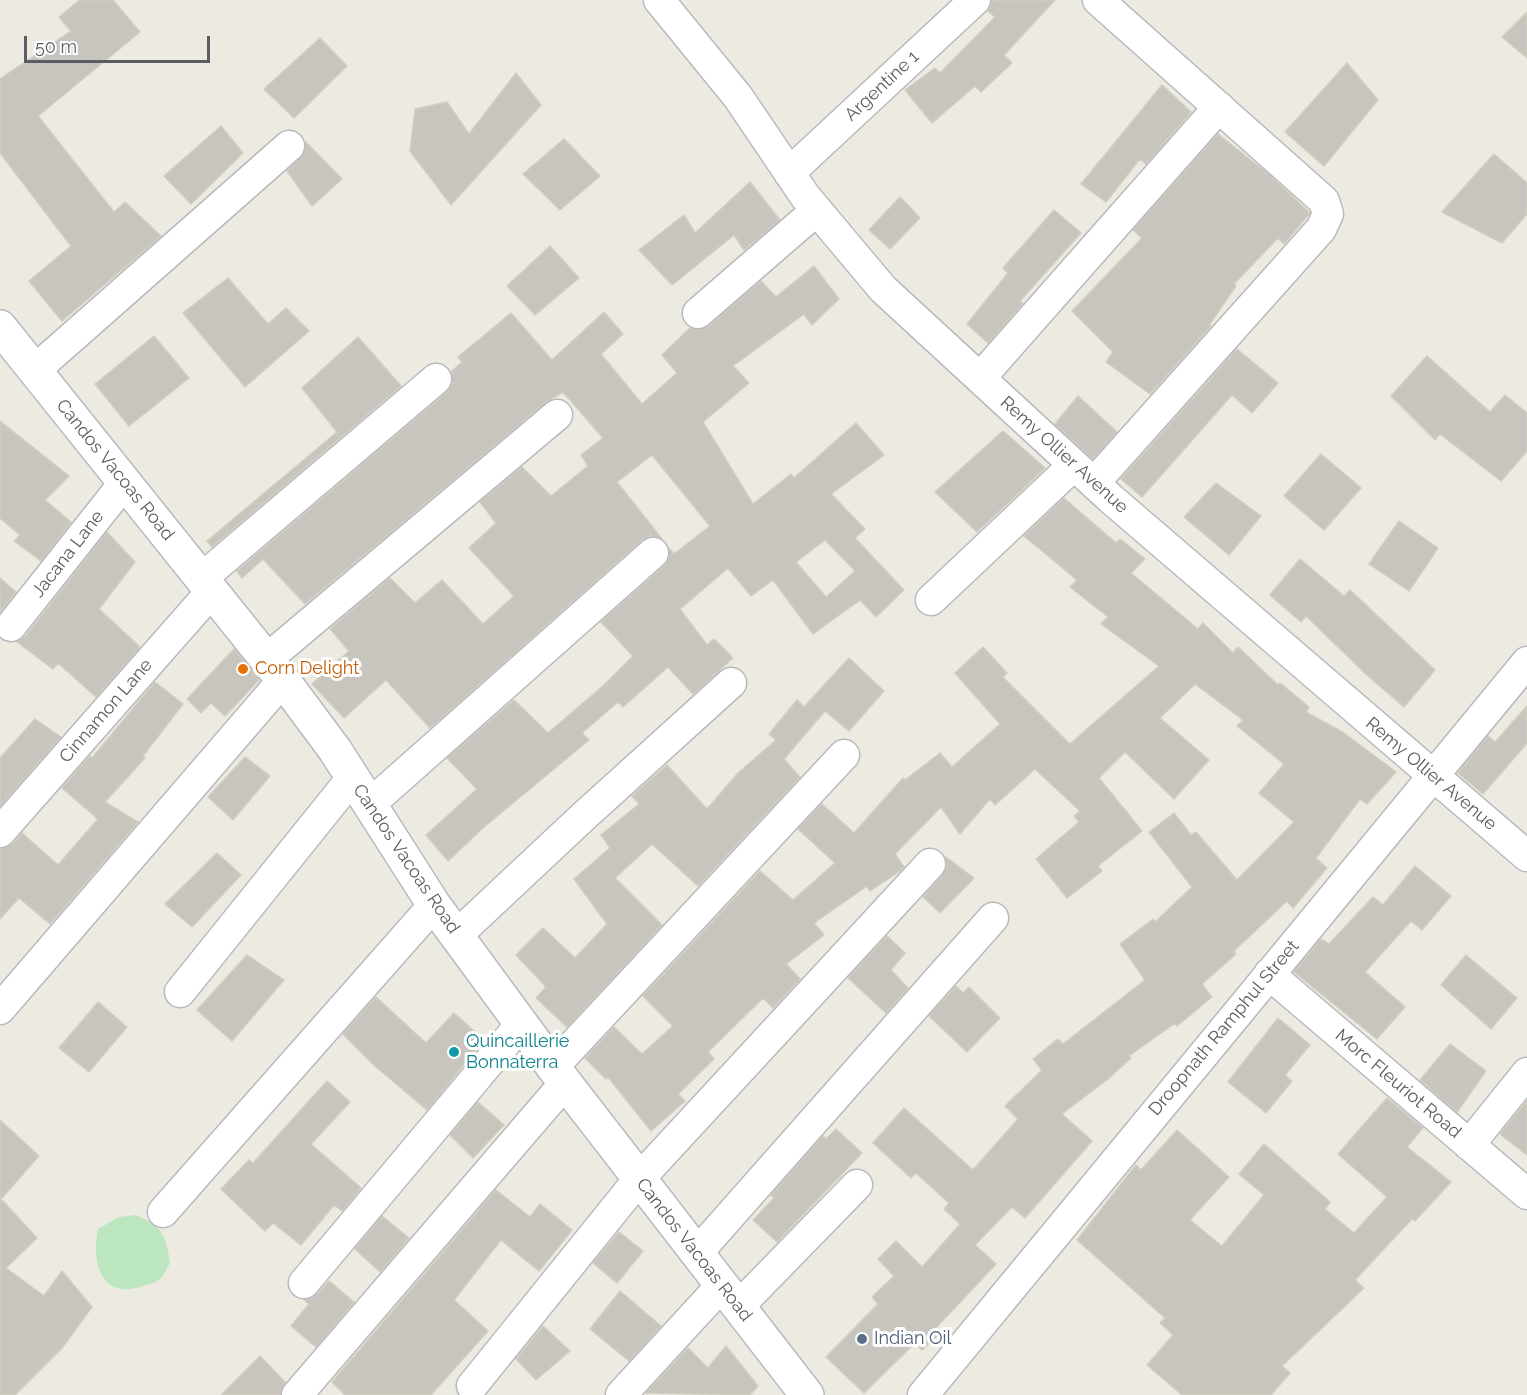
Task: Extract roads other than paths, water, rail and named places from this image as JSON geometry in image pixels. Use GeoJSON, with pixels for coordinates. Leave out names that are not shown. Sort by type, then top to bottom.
{"type":"FeatureCollection","features":[{"type":"Feature","properties":{"kind":"main road","name":"Candos Vacoas Road"},"geometry":{"type":"LineString","coordinates":[[0,327],[275,670],[352,778],[434,905],[559,1075],[807,1395]]}},
{"type":"Feature","properties":{"kind":"street","name":"Argentine 1"},"geometry":{"type":"LineString","coordinates":[[789,173],[975,0]]}},
{"type":"Feature","properties":{"kind":"street"},"geometry":{"type":"LineString","coordinates":[[931,600],[1084,474],[1321,229],[1328,214],[1324,201],[1098,0]]}},
{"type":"Feature","properties":{"kind":"street","name":"Remy Ollier Avenue"},"geometry":{"type":"LineString","coordinates":[[675,6],[789,173],[883,289],[1084,474],[1527,856]]}},
{"type":"Feature","properties":{"kind":"street"},"geometry":{"type":"LineString","coordinates":[[980,378],[1219,107]]}},
{"type":"Feature","properties":{"kind":"street"},"geometry":{"type":"LineString","coordinates":[[35,370],[289,146]]}},
{"type":"Feature","properties":{"kind":"street"},"geometry":{"type":"LineString","coordinates":[[698,313],[817,210]]}},
{"type":"Feature","properties":{"kind":"street","name":"Cinnamon Lane"},"geometry":{"type":"LineString","coordinates":[[0,832],[207,585],[436,379]]}},
{"type":"Feature","properties":{"kind":"street"},"geometry":{"type":"LineString","coordinates":[[0,1010],[275,670],[557,415]]}},
{"type":"Feature","properties":{"kind":"street","name":"Jacana Lane"},"geometry":{"type":"LineString","coordinates":[[11,626],[125,483]]}},
{"type":"Feature","properties":{"kind":"street"},"geometry":{"type":"LineString","coordinates":[[369,805],[653,553]]}},
{"type":"Feature","properties":{"kind":"street","name":"Droopnath Ramphul Street"},"geometry":{"type":"LineString","coordinates":[[923,1395],[1527,662]]}},
{"type":"Feature","properties":{"kind":"street"},"geometry":{"type":"LineString","coordinates":[[457,935],[731,683]]}},
{"type":"Feature","properties":{"kind":"street"},"geometry":{"type":"LineString","coordinates":[[297,1395],[559,1075],[844,755]]}},
{"type":"Feature","properties":{"kind":"street"},"geometry":{"type":"LineString","coordinates":[[180,992],[352,778]]}},
{"type":"Feature","properties":{"kind":"street"},"geometry":{"type":"LineString","coordinates":[[472,1386],[639,1179],[930,864]]}},
{"type":"Feature","properties":{"kind":"street"},"geometry":{"type":"LineString","coordinates":[[163,1212],[434,905]]}},
{"type":"Feature","properties":{"kind":"street"},"geometry":{"type":"LineString","coordinates":[[697,1253],[993,918]]}},
{"type":"Feature","properties":{"kind":"street","name":"Morc Fleuriot Road"},"geometry":{"type":"LineString","coordinates":[[1269,974],[1527,1194]]}},
{"type":"Feature","properties":{"kind":"street"},"geometry":{"type":"LineString","coordinates":[[304,1283],[522,1023]]}},
{"type":"Feature","properties":{"kind":"street"},"geometry":{"type":"LineString","coordinates":[[1469,1144],[1527,1073]]}},
{"type":"Feature","properties":{"kind":"street"},"geometry":{"type":"LineString","coordinates":[[621,1395],[857,1185]]}},
{"type":"Feature","properties":{"kind":"place","name":"Corn Delight"},"geometry":{"type":"Point","coordinates":[243,669]}},
{"type":"Feature","properties":{"kind":"place","name":"Quincaillerie Bonnaterra"},"geometry":{"type":"Point","coordinates":[454,1052]}},
{"type":"Feature","properties":{"kind":"place","name":"Indian Oil"},"geometry":{"type":"Point","coordinates":[862,1339]}}]}
